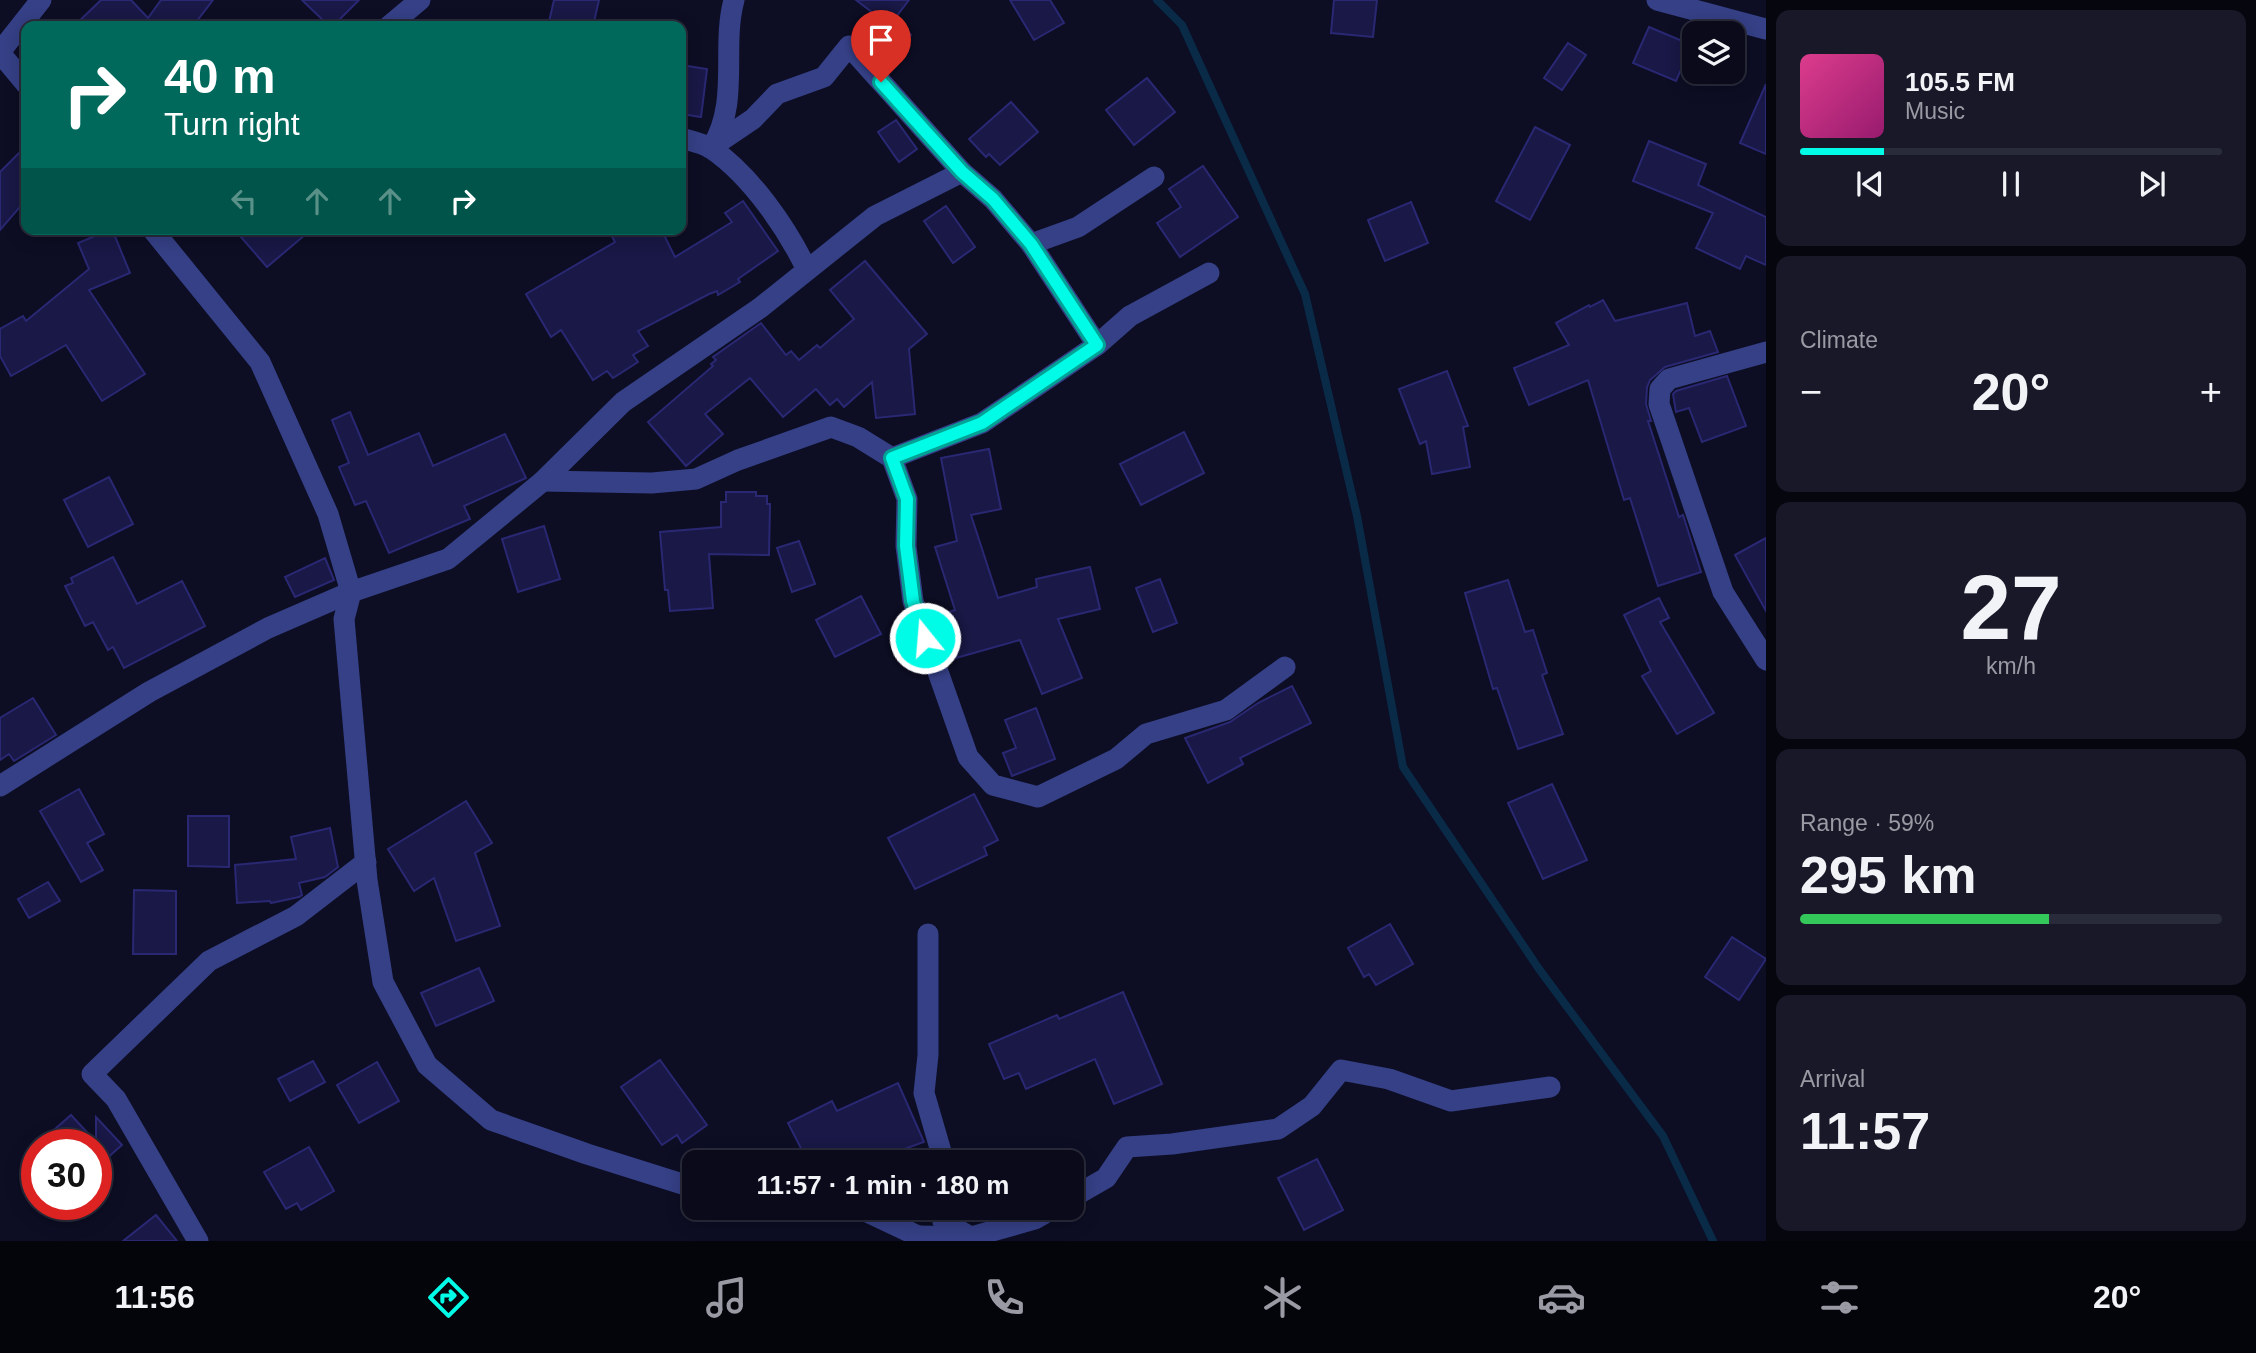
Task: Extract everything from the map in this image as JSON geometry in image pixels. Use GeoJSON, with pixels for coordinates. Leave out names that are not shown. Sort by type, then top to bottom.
{"type":"FeatureCollection","features":[{"type":"Feature","properties":{"kind":"street"},"geometry":{"type":"LineString","coordinates":[[24,21],[41,0]]}},
{"type":"Feature","properties":{"kind":"street"},"geometry":{"type":"LineString","coordinates":[[395,21],[420,0]]}},
{"type":"Feature","properties":{"kind":"street"},"geometry":{"type":"LineString","coordinates":[[710,148],[721,131],[729,85],[729,20],[734,0]]}},
{"type":"Feature","properties":{"kind":"street"},"geometry":{"type":"LineString","coordinates":[[1657,0],[1766,29]]}},
{"type":"Feature","properties":{"kind":"street"},"geometry":{"type":"LineString","coordinates":[[21,25],[0,52],[21,78]]}},
{"type":"Feature","properties":{"kind":"street"},"geometry":{"type":"LineString","coordinates":[[710,148],[753,119],[777,94],[824,77],[849,46],[962,172],[993,199],[1031,244],[1097,345]]}},
{"type":"Feature","properties":{"kind":"street"},"geometry":{"type":"LineString","coordinates":[[686,140],[710,148],[738,172],[793,240],[807,270]]}},
{"type":"Feature","properties":{"kind":"street"},"geometry":{"type":"LineString","coordinates":[[0,786],[149,692],[268,628],[351,592],[448,559],[543,481],[623,402],[706,347],[875,216],[962,172]]}},
{"type":"Feature","properties":{"kind":"street"},"geometry":{"type":"LineString","coordinates":[[1031,244],[1078,227],[1154,177]]}},
{"type":"Feature","properties":{"kind":"street"},"geometry":{"type":"LineString","coordinates":[[157,235],[260,362],[328,514],[351,592],[344,619],[366,862],[383,982],[427,1065],[491,1120],[682,1184]]}},
{"type":"Feature","properties":{"kind":"street"},"geometry":{"type":"LineString","coordinates":[[892,458],[982,423],[1097,345],[1130,316],[1209,273]]}},
{"type":"Feature","properties":{"kind":"street"},"geometry":{"type":"LineString","coordinates":[[1766,352],[1670,379],[1660,389],[1658,404],[1723,592],[1766,660]]}},
{"type":"Feature","properties":{"kind":"street"},"geometry":{"type":"LineString","coordinates":[[543,481],[652,483],[696,479],[763,450],[831,427],[858,437],[892,458],[907,499],[906,546],[913,601],[968,757],[993,785],[1038,797],[1116,758],[1146,734],[1226,710],[1285,667]]}},
{"type":"Feature","properties":{"kind":"street"},"geometry":{"type":"LineString","coordinates":[[198,1241],[116,1099],[92,1074],[209,961],[296,916],[366,862]]}},
{"type":"Feature","properties":{"kind":"street"},"geometry":{"type":"LineString","coordinates":[[928,934],[928,1055],[924,1093],[941,1150]]}},
{"type":"Feature","properties":{"kind":"street"},"geometry":{"type":"LineString","coordinates":[[1084,1191],[1106,1178],[1126,1147],[1172,1144],[1278,1129],[1312,1106],[1341,1070],[1389,1079],[1451,1101],[1550,1087]]}},
{"type":"Feature","properties":{"kind":"street"},"geometry":{"type":"LineString","coordinates":[[883,1220],[919,1238],[971,1237],[1031,1220]]}},
{"type":"Feature","properties":{"kind":"street"},"geometry":{"type":"LineString","coordinates":[[943,1220],[971,1237]]}},
{"type":"Feature","properties":{"kind":"building"},"geometry":{"type":"Polygon","coordinates":[[[101,0],[131,0],[148,18],[161,0],[213,0],[197,21],[79,21],[101,0]]]}},
{"type":"Feature","properties":{"kind":"building"},"geometry":{"type":"Polygon","coordinates":[[[302,0],[359,0],[338,21],[324,21],[302,0]]]}},
{"type":"Feature","properties":{"kind":"building"},"geometry":{"type":"Polygon","coordinates":[[[554,0],[599,0],[594,21],[549,21],[554,0]]]}},
{"type":"Feature","properties":{"kind":"building"},"geometry":{"type":"Polygon","coordinates":[[[856,0],[909,0],[896,17],[911,35],[888,53],[870,30],[882,20],[856,0]]]}},
{"type":"Feature","properties":{"kind":"building"},"geometry":{"type":"Polygon","coordinates":[[[1010,0],[1050,0],[1064,23],[1034,40],[1010,0]]]}},
{"type":"Feature","properties":{"kind":"building"},"geometry":{"type":"Polygon","coordinates":[[[1334,0],[1377,0],[1373,37],[1331,33],[1334,0]]]}},
{"type":"Feature","properties":{"kind":"building"},"geometry":{"type":"Polygon","coordinates":[[[1649,27],[1682,41],[1682,68],[1676,81],[1633,63],[1649,27]]]}},
{"type":"Feature","properties":{"kind":"building"},"geometry":{"type":"Polygon","coordinates":[[[1568,43],[1586,55],[1562,90],[1544,78],[1568,43]]]}},
{"type":"Feature","properties":{"kind":"building"},"geometry":{"type":"Polygon","coordinates":[[[686,66],[707,69],[701,117],[686,115],[686,66]]]}},
{"type":"Feature","properties":{"kind":"building"},"geometry":{"type":"Polygon","coordinates":[[[1147,78],[1175,112],[1134,145],[1106,110],[1147,78]]]}},
{"type":"Feature","properties":{"kind":"building"},"geometry":{"type":"Polygon","coordinates":[[[1766,84],[1766,154],[1740,143],[1766,84]]]}},
{"type":"Feature","properties":{"kind":"building"},"geometry":{"type":"Polygon","coordinates":[[[1011,102],[1038,132],[1000,165],[989,154],[986,157],[969,139],[1011,102]]]}},
{"type":"Feature","properties":{"kind":"building"},"geometry":{"type":"Polygon","coordinates":[[[896,120],[917,149],[899,162],[878,132],[896,120]]]}},
{"type":"Feature","properties":{"kind":"building"},"geometry":{"type":"Polygon","coordinates":[[[1535,127],[1570,145],[1530,220],[1496,201],[1535,127]]]}},
{"type":"Feature","properties":{"kind":"building"},"geometry":{"type":"Polygon","coordinates":[[[1649,141],[1706,164],[1698,185],[1766,217],[1766,265],[1746,256],[1740,269],[1696,248],[1713,213],[1633,181],[1649,141]]]}},
{"type":"Feature","properties":{"kind":"building"},"geometry":{"type":"Polygon","coordinates":[[[21,151],[21,206],[0,230],[0,172],[21,151]]]}},
{"type":"Feature","properties":{"kind":"building"},"geometry":{"type":"Polygon","coordinates":[[[1203,166],[1238,217],[1180,257],[1157,223],[1181,207],[1169,189],[1203,166]]]}},
{"type":"Feature","properties":{"kind":"building"},"geometry":{"type":"Polygon","coordinates":[[[743,201],[778,251],[738,279],[740,282],[718,295],[717,291],[709,294],[638,331],[648,346],[633,355],[638,362],[613,378],[607,371],[593,380],[561,330],[551,337],[526,294],[615,242],[611,235],[664,235],[675,257],[732,222],[725,213],[743,201]]]}},
{"type":"Feature","properties":{"kind":"building"},"geometry":{"type":"Polygon","coordinates":[[[1411,202],[1428,243],[1385,261],[1368,220],[1411,202]]]}},
{"type":"Feature","properties":{"kind":"building"},"geometry":{"type":"Polygon","coordinates":[[[946,206],[975,247],[953,263],[924,221],[946,206]]]}},
{"type":"Feature","properties":{"kind":"building"},"geometry":{"type":"Polygon","coordinates":[[[97,235],[114,235],[130,273],[89,290],[145,374],[102,401],[66,345],[11,376],[0,356],[0,329],[23,316],[26,321],[89,269],[78,243],[97,235]]]}},
{"type":"Feature","properties":{"kind":"building"},"geometry":{"type":"Polygon","coordinates":[[[239,235],[305,235],[267,267],[239,235]]]}},
{"type":"Feature","properties":{"kind":"building"},"geometry":{"type":"Polygon","coordinates":[[[865,261],[927,334],[909,349],[915,414],[876,418],[872,382],[844,407],[837,399],[830,405],[816,389],[783,417],[750,378],[705,414],[723,434],[686,466],[648,422],[713,366],[711,364],[716,360],[713,357],[761,323],[786,355],[791,351],[799,360],[817,345],[820,348],[854,319],[830,290],[865,261]]]}},
{"type":"Feature","properties":{"kind":"building"},"geometry":{"type":"Polygon","coordinates":[[[1603,300],[1615,321],[1687,303],[1695,336],[1710,331],[1718,352],[1665,367],[1650,380],[1647,387],[1646,404],[1651,421],[1648,421],[1679,517],[1683,515],[1701,572],[1658,586],[1630,498],[1624,500],[1588,380],[1529,405],[1514,368],[1569,345],[1556,323],[1603,300]]]}},
{"type":"Feature","properties":{"kind":"building"},"geometry":{"type":"Polygon","coordinates":[[[1447,371],[1468,426],[1463,427],[1470,467],[1432,474],[1426,441],[1420,444],[1399,389],[1447,371]]]}},
{"type":"Feature","properties":{"kind":"building"},"geometry":{"type":"Polygon","coordinates":[[[1727,376],[1746,426],[1702,442],[1689,408],[1676,412],[1673,394],[1727,376]]]}},
{"type":"Feature","properties":{"kind":"building"},"geometry":{"type":"Polygon","coordinates":[[[350,412],[368,455],[419,433],[433,466],[505,434],[526,478],[464,506],[470,519],[389,553],[366,501],[355,505],[339,467],[349,463],[332,420],[350,412]]]}},
{"type":"Feature","properties":{"kind":"building"},"geometry":{"type":"Polygon","coordinates":[[[1184,432],[1204,473],[1141,505],[1120,464],[1184,432]]]}},
{"type":"Feature","properties":{"kind":"building"},"geometry":{"type":"Polygon","coordinates":[[[989,449],[1001,509],[971,515],[998,598],[1037,587],[1036,579],[1090,567],[1100,609],[1058,619],[1082,678],[1042,694],[1020,640],[956,658],[943,614],[955,610],[935,547],[957,541],[941,458],[989,449]]]}},
{"type":"Feature","properties":{"kind":"building"},"geometry":{"type":"Polygon","coordinates":[[[109,477],[133,524],[88,547],[64,500],[109,477]]]}},
{"type":"Feature","properties":{"kind":"building"},"geometry":{"type":"Polygon","coordinates":[[[726,492],[756,492],[756,496],[767,496],[767,504],[770,504],[769,555],[709,554],[713,608],[670,611],[668,590],[665,590],[660,532],[721,527],[721,502],[726,502],[726,492]]]}},
{"type":"Feature","properties":{"kind":"building"},"geometry":{"type":"Polygon","coordinates":[[[544,526],[560,579],[518,592],[502,539],[544,526]]]}},
{"type":"Feature","properties":{"kind":"building"},"geometry":{"type":"Polygon","coordinates":[[[1766,538],[1766,611],[1735,555],[1766,538]]]}},
{"type":"Feature","properties":{"kind":"building"},"geometry":{"type":"Polygon","coordinates":[[[799,541],[815,584],[792,592],[777,548],[799,541]]]}},
{"type":"Feature","properties":{"kind":"building"},"geometry":{"type":"Polygon","coordinates":[[[113,557],[137,604],[182,581],[205,626],[124,668],[113,647],[108,650],[93,622],[85,626],[65,586],[73,583],[71,578],[113,557]]]}},
{"type":"Feature","properties":{"kind":"building"},"geometry":{"type":"Polygon","coordinates":[[[325,558],[334,580],[295,597],[285,577],[325,558]]]}},
{"type":"Feature","properties":{"kind":"building"},"geometry":{"type":"Polygon","coordinates":[[[1160,579],[1177,623],[1153,632],[1136,588],[1160,579]]]}},
{"type":"Feature","properties":{"kind":"building"},"geometry":{"type":"Polygon","coordinates":[[[1508,580],[1525,632],[1533,630],[1547,673],[1542,675],[1563,734],[1518,749],[1497,688],[1493,689],[1465,593],[1508,580]]]}},
{"type":"Feature","properties":{"kind":"building"},"geometry":{"type":"Polygon","coordinates":[[[861,596],[881,634],[835,657],[816,620],[861,596]]]}},
{"type":"Feature","properties":{"kind":"building"},"geometry":{"type":"Polygon","coordinates":[[[1659,598],[1669,618],[1660,622],[1714,713],[1677,734],[1642,676],[1651,671],[1624,615],[1659,598]]]}},
{"type":"Feature","properties":{"kind":"building"},"geometry":{"type":"Polygon","coordinates":[[[1292,686],[1311,723],[1240,758],[1243,764],[1208,783],[1185,738],[1230,722],[1258,703],[1292,686]]]}},
{"type":"Feature","properties":{"kind":"building"},"geometry":{"type":"Polygon","coordinates":[[[33,698],[56,735],[14,761],[9,754],[0,760],[0,718],[33,698]]]}},
{"type":"Feature","properties":{"kind":"building"},"geometry":{"type":"Polygon","coordinates":[[[1036,708],[1055,759],[1012,776],[1003,753],[1016,748],[1005,720],[1036,708]]]}},
{"type":"Feature","properties":{"kind":"building"},"geometry":{"type":"Polygon","coordinates":[[[1552,784],[1587,860],[1543,879],[1508,803],[1552,784]]]}},
{"type":"Feature","properties":{"kind":"building"},"geometry":{"type":"Polygon","coordinates":[[[79,789],[104,834],[87,843],[103,870],[81,882],[40,811],[79,789]]]}},
{"type":"Feature","properties":{"kind":"building"},"geometry":{"type":"Polygon","coordinates":[[[974,794],[998,840],[984,847],[987,855],[915,889],[888,838],[974,794]]]}},
{"type":"Feature","properties":{"kind":"building"},"geometry":{"type":"Polygon","coordinates":[[[466,801],[492,843],[475,853],[500,926],[456,941],[434,878],[414,891],[388,849],[466,801]]]}},
{"type":"Feature","properties":{"kind":"building"},"geometry":{"type":"Polygon","coordinates":[[[188,816],[229,816],[229,867],[188,866],[188,816]]]}},
{"type":"Feature","properties":{"kind":"building"},"geometry":{"type":"Polygon","coordinates":[[[330,828],[338,867],[325,877],[299,883],[302,895],[299,897],[271,903],[237,903],[235,865],[296,859],[291,837],[330,828]]]}},
{"type":"Feature","properties":{"kind":"building"},"geometry":{"type":"Polygon","coordinates":[[[48,882],[60,901],[29,918],[18,899],[48,882]]]}},
{"type":"Feature","properties":{"kind":"building"},"geometry":{"type":"Polygon","coordinates":[[[134,890],[176,891],[176,954],[133,954],[134,890]]]}},
{"type":"Feature","properties":{"kind":"building"},"geometry":{"type":"Polygon","coordinates":[[[1390,924],[1413,964],[1376,985],[1369,974],[1364,977],[1348,948],[1390,924]]]}},
{"type":"Feature","properties":{"kind":"building"},"geometry":{"type":"Polygon","coordinates":[[[1732,937],[1766,959],[1739,1000],[1705,977],[1732,937]]]}},
{"type":"Feature","properties":{"kind":"building"},"geometry":{"type":"Polygon","coordinates":[[[479,968],[494,1001],[436,1026],[421,993],[479,968]]]}},
{"type":"Feature","properties":{"kind":"building"},"geometry":{"type":"Polygon","coordinates":[[[1123,992],[1162,1084],[1114,1104],[1095,1059],[1026,1089],[1019,1073],[1004,1079],[989,1044],[1057,1015],[1059,1019],[1123,992]]]}},
{"type":"Feature","properties":{"kind":"building"},"geometry":{"type":"Polygon","coordinates":[[[660,1060],[707,1125],[682,1143],[677,1135],[662,1145],[621,1087],[660,1060]]]}},
{"type":"Feature","properties":{"kind":"building"},"geometry":{"type":"Polygon","coordinates":[[[313,1061],[325,1082],[290,1101],[278,1079],[313,1061]]]}},
{"type":"Feature","properties":{"kind":"building"},"geometry":{"type":"Polygon","coordinates":[[[377,1062],[399,1101],[359,1123],[337,1085],[377,1062]]]}},
{"type":"Feature","properties":{"kind":"building"},"geometry":{"type":"Polygon","coordinates":[[[898,1083],[924,1142],[902,1150],[802,1150],[788,1123],[832,1101],[837,1111],[898,1083]]]}},
{"type":"Feature","properties":{"kind":"building"},"geometry":{"type":"Polygon","coordinates":[[[71,1115],[84,1129],[55,1129],[71,1115]]]}},
{"type":"Feature","properties":{"kind":"building"},"geometry":{"type":"Polygon","coordinates":[[[96,1117],[107,1129],[96,1129],[96,1117]]]}},
{"type":"Feature","properties":{"kind":"building"},"geometry":{"type":"Polygon","coordinates":[[[112,1134],[122,1145],[112,1154],[112,1134]]]}},
{"type":"Feature","properties":{"kind":"building"},"geometry":{"type":"Polygon","coordinates":[[[309,1147],[334,1191],[301,1210],[297,1203],[286,1209],[264,1172],[309,1147]]]}},
{"type":"Feature","properties":{"kind":"building"},"geometry":{"type":"Polygon","coordinates":[[[1317,1159],[1343,1210],[1304,1230],[1278,1178],[1317,1159]]]}},
{"type":"Feature","properties":{"kind":"building"},"geometry":{"type":"Polygon","coordinates":[[[156,1215],[177,1241],[123,1241],[156,1215]]]}},
{"type":"Feature","properties":{"kind":"waterway"},"geometry":{"type":"LineString","coordinates":[[1157,0],[1182,25],[1305,294],[1357,516],[1403,767],[1539,969],[1663,1136],[1713,1241]]}},
{"type":"Feature","properties":{"kind":"route"},"geometry":{"type":"LineString","coordinates":[[881,82],[962,172],[993,199],[1031,244],[1097,345],[982,423],[892,458],[907,499],[906,546],[913,601],[925,638]]}}]}
